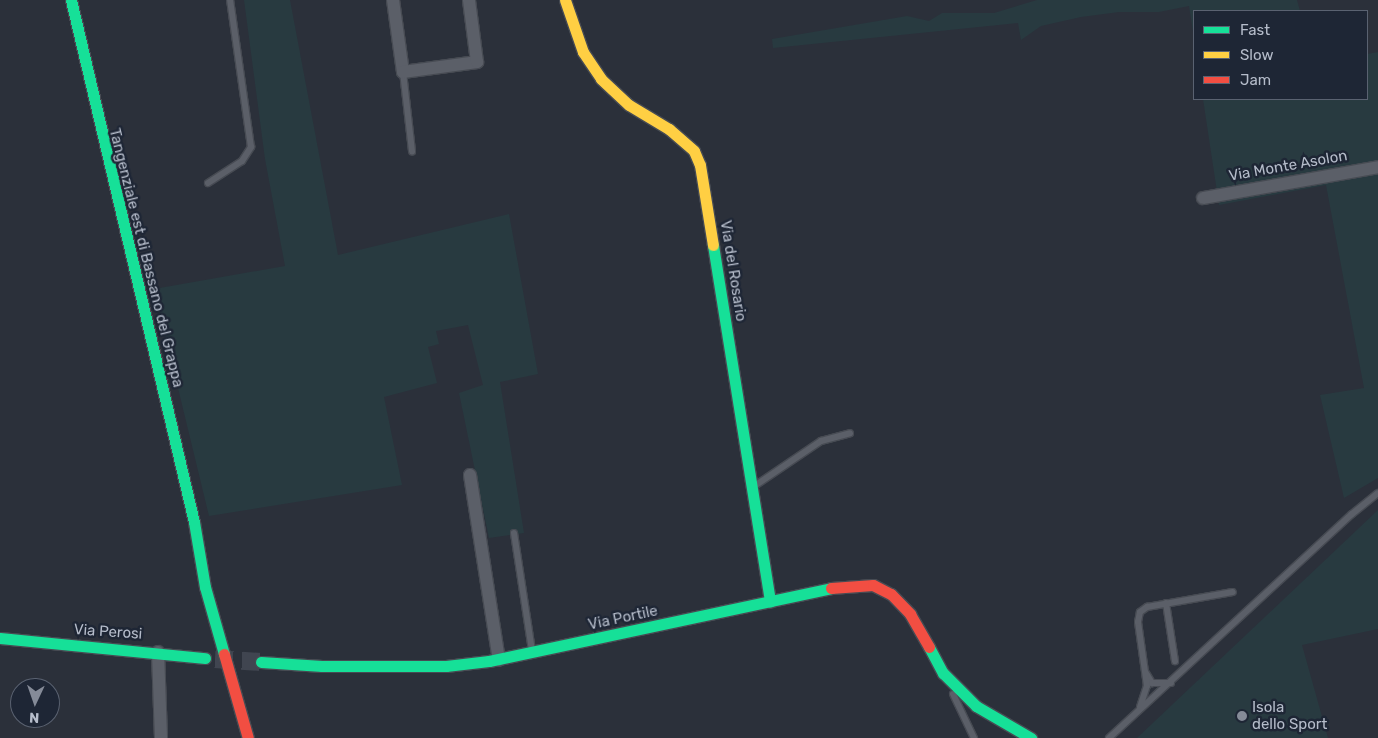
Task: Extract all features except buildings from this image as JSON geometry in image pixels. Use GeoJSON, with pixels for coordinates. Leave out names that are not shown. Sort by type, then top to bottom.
{"type":"FeatureCollection","features":[{"type":"Feature","properties":{"kind":"main road","name":"Tangenziale est di Bassano del Grappa"},"geometry":{"type":"LineString","coordinates":[[71,0],[194,522],[204,587],[248,738]]}},
{"type":"Feature","properties":{"kind":"main road","name":"Via del Rosario"},"geometry":{"type":"LineString","coordinates":[[565,0],[583,52],[601,79],[629,105],[670,129],[694,152],[700,165],[770,601]]}},
{"type":"Feature","properties":{"kind":"main road","name":"Tangenziale est di Bassano del Grappa"},"geometry":{"type":"LineString","coordinates":[[194,522],[228,622]]}},
{"type":"Feature","properties":{"kind":"main road","name":"Via Portile"},"geometry":{"type":"LineString","coordinates":[[261,662],[322,666],[446,666],[499,660],[843,585],[873,585],[883,589],[899,601],[920,627],[943,673],[976,706],[1031,738]]}},
{"type":"Feature","properties":{"kind":"main road","name":"Via Perosi"},"geometry":{"type":"LineString","coordinates":[[0,638],[158,652]]}},
{"type":"Feature","properties":{"kind":"main road"},"geometry":{"type":"LineString","coordinates":[[158,652],[205,658]]}},
{"type":"Feature","properties":{"kind":"main road","name":"Via Portile"},"geometry":{"type":"LineString","coordinates":[[1004,723],[1014,738]]}},
{"type":"Feature","properties":{"kind":"street"},"geometry":{"type":"LineString","coordinates":[[393,0],[403,72],[477,62],[469,0]]}},
{"type":"Feature","properties":{"kind":"street","name":"Via Monte Asolon"},"geometry":{"type":"LineString","coordinates":[[1204,198],[1378,167]]}},
{"type":"Feature","properties":{"kind":"street"},"geometry":{"type":"LineString","coordinates":[[470,475],[499,660]]}},
{"type":"Feature","properties":{"kind":"street","name":"Via Perosi"},"geometry":{"type":"LineString","coordinates":[[158,652],[161,738]]}},
{"type":"Feature","properties":{"kind":"lane"},"geometry":{"type":"LineString","coordinates":[[208,183],[242,161],[251,147],[230,0]]}},
{"type":"Feature","properties":{"kind":"lane"},"geometry":{"type":"LineString","coordinates":[[403,72],[412,151]]}},
{"type":"Feature","properties":{"kind":"lane"},"geometry":{"type":"LineString","coordinates":[[752,487],[822,441],[850,433]]}},
{"type":"Feature","properties":{"kind":"lane"},"geometry":{"type":"LineString","coordinates":[[1109,738],[1172,683],[1352,514],[1378,493]]}},
{"type":"Feature","properties":{"kind":"lane"},"geometry":{"type":"LineString","coordinates":[[514,532],[532,654]]}},
{"type":"Feature","properties":{"kind":"lane"},"geometry":{"type":"LineString","coordinates":[[1138,712],[1145,698],[1146,672],[1138,622],[1140,612],[1147,607],[1233,592]]}},
{"type":"Feature","properties":{"kind":"lane"},"geometry":{"type":"LineString","coordinates":[[1166,604],[1176,661]]}},
{"type":"Feature","properties":{"kind":"lane"},"geometry":{"type":"LineString","coordinates":[[1146,672],[1152,682],[1172,683]]}},
{"type":"Feature","properties":{"kind":"lane","name":"Via Portile"},"geometry":{"type":"LineString","coordinates":[[943,673],[974,738]]}},
{"type":"Feature","properties":{"kind":"shaded area"},"geometry":{"type":"Polygon","coordinates":[[[244,0],[290,0],[338,255],[509,214],[538,374],[500,382],[524,533],[489,538],[459,393],[483,385],[468,325],[436,331],[439,344],[428,347],[437,383],[384,397],[402,485],[209,516],[154,289],[285,266],[265,159],[244,0]]]}},
{"type":"Feature","properties":{"kind":"shaded area"},"geometry":{"type":"Polygon","coordinates":[[[1037,0],[1297,0],[1300,10],[1193,10],[1193,32],[1189,6],[1159,12],[1119,12],[1081,17],[1041,26],[1021,40],[1018,23],[773,48],[772,39],[907,16],[929,21],[942,13],[994,13],[1037,0]]]}},
{"type":"Feature","properties":{"kind":"shaded area"},"geometry":{"type":"Polygon","coordinates":[[[1378,52],[1378,478],[1344,498],[1320,395],[1364,388],[1326,185],[1219,205],[1203,100],[1368,100],[1368,54],[1378,52]]]}},
{"type":"Feature","properties":{"kind":"shaded area"},"geometry":{"type":"Polygon","coordinates":[[[1378,510],[1378,629],[1302,645],[1328,738],[1137,738],[1378,510]]]}},
{"type":"Feature","properties":{"kind":"tunnel"},"geometry":{"type":"LineString","coordinates":[[215,659],[261,662]]}},
{"type":"Feature","properties":{"kind":"traffic: fast"},"geometry":{"type":"LineString","coordinates":[[71,0],[194,522],[205,587],[224,654]]}},
{"type":"Feature","properties":{"kind":"traffic: fast"},"geometry":{"type":"LineString","coordinates":[[713,245],[770,601]]}},
{"type":"Feature","properties":{"kind":"traffic: fast"},"geometry":{"type":"LineString","coordinates":[[261,662],[322,666],[446,666],[489,661],[831,588]]}},
{"type":"Feature","properties":{"kind":"traffic: fast"},"geometry":{"type":"LineString","coordinates":[[0,638],[205,658]]}},
{"type":"Feature","properties":{"kind":"traffic: fast"},"geometry":{"type":"LineString","coordinates":[[929,647],[943,673],[976,706],[1031,738]]}},
{"type":"Feature","properties":{"kind":"traffic: slow"},"geometry":{"type":"LineString","coordinates":[[565,0],[583,52],[601,79],[629,105],[669,129],[694,151],[700,165],[713,245]]}},
{"type":"Feature","properties":{"kind":"traffic: jam"},"geometry":{"type":"LineString","coordinates":[[831,588],[873,585],[891,594],[910,614],[929,647]]}},
{"type":"Feature","properties":{"kind":"traffic: jam"},"geometry":{"type":"LineString","coordinates":[[224,654],[248,738]]}},
{"type":"Feature","properties":{"kind":"place","name":"Isola dello Sport"},"geometry":{"type":"Point","coordinates":[1242,716]}}]}
